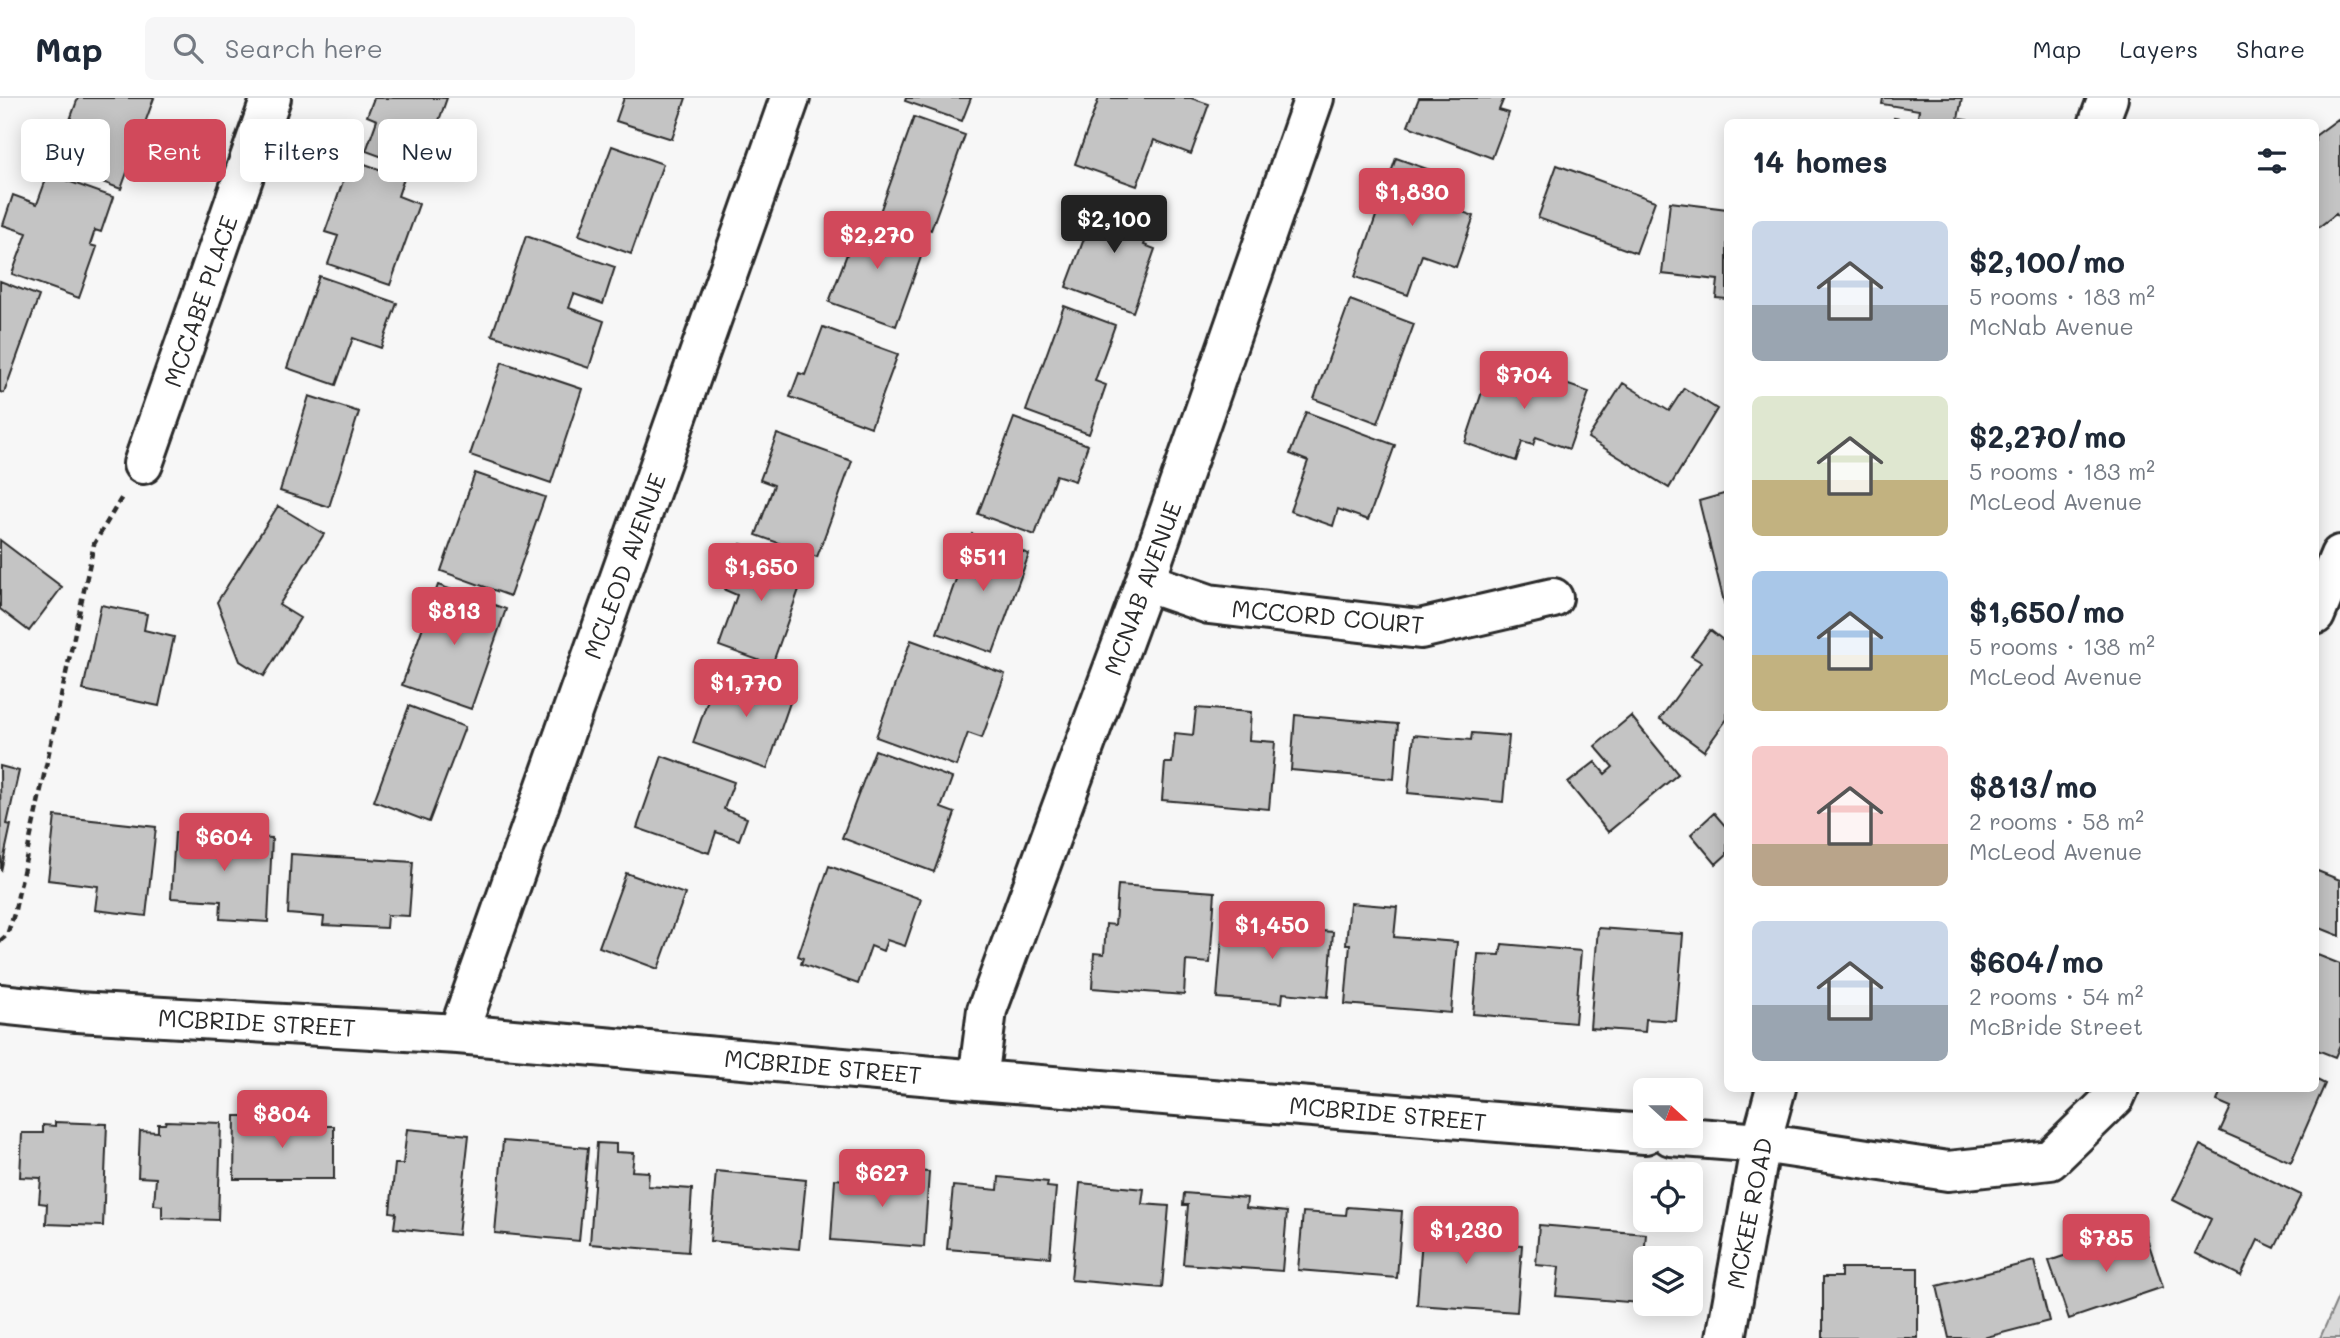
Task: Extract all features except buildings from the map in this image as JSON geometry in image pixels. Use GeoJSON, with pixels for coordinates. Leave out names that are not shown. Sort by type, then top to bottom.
{"type":"FeatureCollection","features":[{"type":"Feature","properties":{"kind":"street","name":"MCCABE PLACE"},"geometry":{"type":"LineString","coordinates":[[143,464],[271,98]]}},
{"type":"Feature","properties":{"kind":"street","name":"MCLEOD AVENUE"},"geometry":{"type":"LineString","coordinates":[[458,1034],[790,98]]}},
{"type":"Feature","properties":{"kind":"street","name":"MCNAB AVENUE"},"geometry":{"type":"LineString","coordinates":[[978,1080],[987,1010],[1145,582],[1314,98]]}},
{"type":"Feature","properties":{"kind":"street"},"geometry":{"type":"LineString","coordinates":[[2100,119],[2108,98]]}},
{"type":"Feature","properties":{"kind":"street"},"geometry":{"type":"LineString","coordinates":[[2319,605],[2340,555]]}},
{"type":"Feature","properties":{"kind":"street","name":"MCCORD COURT"},"geometry":{"type":"LineString","coordinates":[[1145,582],[1209,604],[1420,629],[1553,598]]}},
{"type":"Feature","properties":{"kind":"street","name":"MCBRIDE STREET"},"geometry":{"type":"LineString","coordinates":[[0,1004],[77,1012],[458,1034],[978,1080],[1633,1133]]}},
{"type":"Feature","properties":{"kind":"street","name":"MCKEE ROAD"},"geometry":{"type":"LineString","coordinates":[[1726,1338],[1761,1143],[1775,1092]]}},
{"type":"Feature","properties":{"kind":"street"},"geometry":{"type":"LineString","coordinates":[[1703,1138],[1761,1143],[1948,1171],[2050,1160],[2117,1092]]}},
{"type":"Feature","properties":{"kind":"path"},"geometry":{"type":"LineString","coordinates":[[0,941],[7,935],[14,914],[94,544],[143,464]]}},
{"type":"Feature","properties":{"kind":"shaded area"},"geometry":{"type":"Polygon","coordinates":[[[2340,1293],[2340,1338],[2320,1338],[2340,1293]]]}}]}
